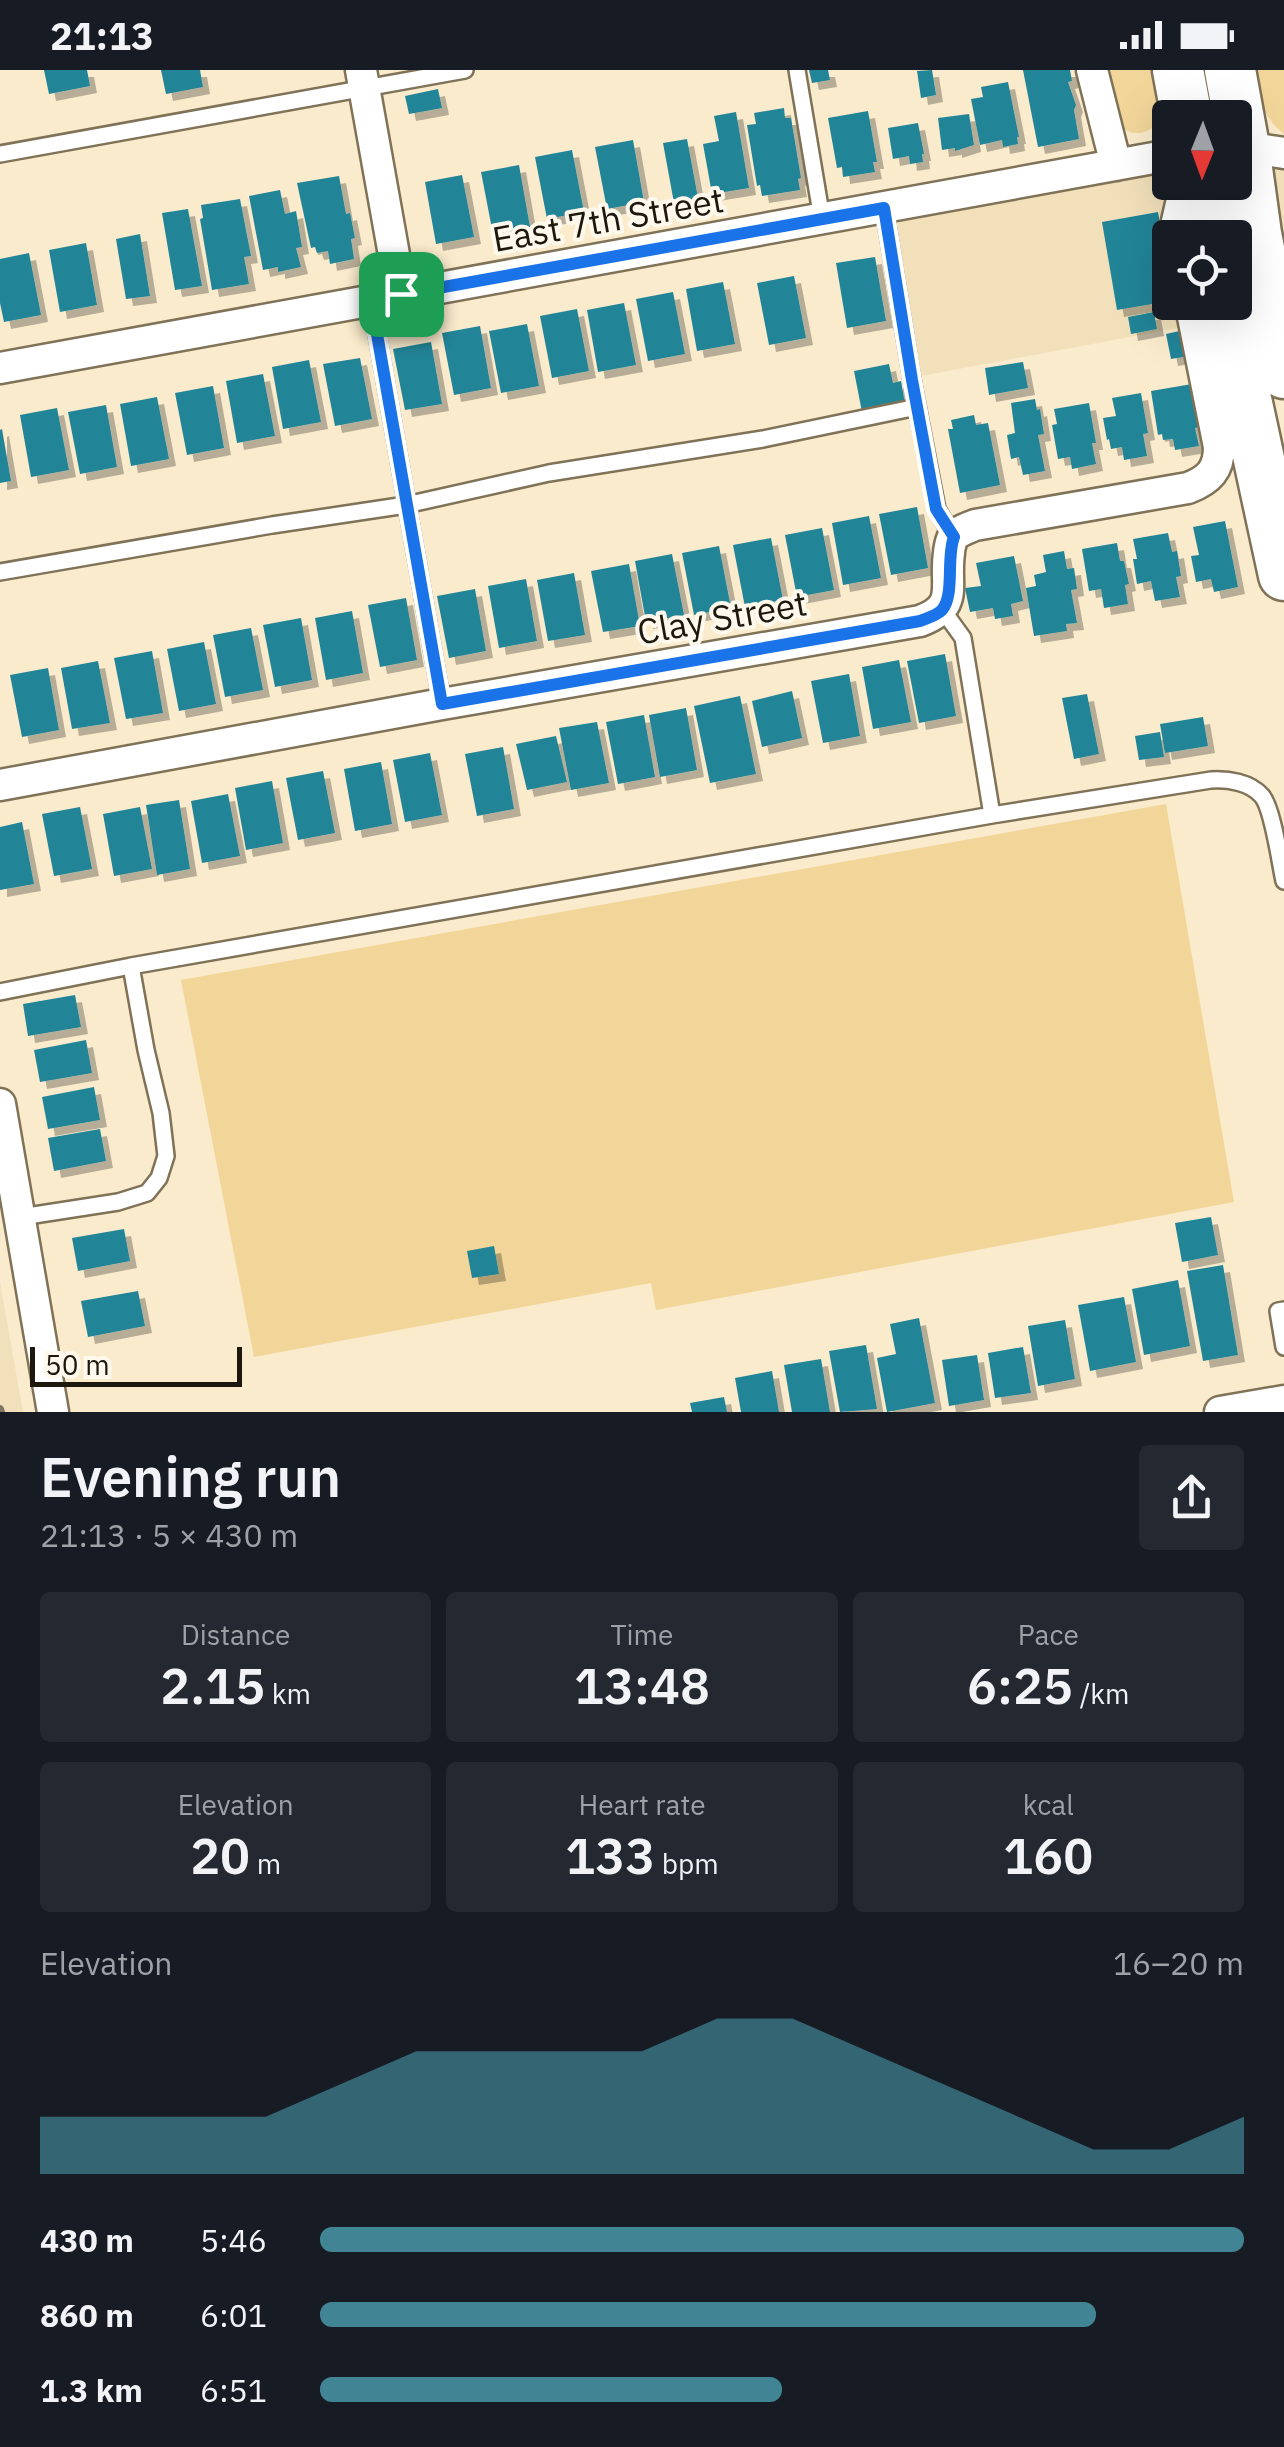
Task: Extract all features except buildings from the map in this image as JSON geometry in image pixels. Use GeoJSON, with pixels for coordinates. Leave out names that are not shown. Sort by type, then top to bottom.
{"type":"FeatureCollection","features":[{"type":"Feature","properties":{"kind":"main road"},"geometry":{"type":"LineString","coordinates":[[1178,70],[1183,100]]}},
{"type":"Feature","properties":{"kind":"main road"},"geometry":{"type":"LineString","coordinates":[[1230,70],[1254,149],[1256,234],[1284,372]]}},
{"type":"Feature","properties":{"kind":"main road"},"geometry":{"type":"LineString","coordinates":[[1230,320],[1284,575]]}},
{"type":"Feature","properties":{"kind":"street"},"geometry":{"type":"LineString","coordinates":[[1092,70],[1116,166]]}},
{"type":"Feature","properties":{"kind":"street"},"geometry":{"type":"LineString","coordinates":[[363,79],[401,294]]}},
{"type":"Feature","properties":{"kind":"street","name":"East 7th Street"},"geometry":{"type":"LineString","coordinates":[[0,368],[1152,159]]}},
{"type":"Feature","properties":{"kind":"street"},"geometry":{"type":"LineString","coordinates":[[942,610],[948,598],[948,558],[954,537],[975,525],[1188,488],[1213,473],[1219,461],[1219,447],[1194,320]]}},
{"type":"Feature","properties":{"kind":"street","name":"Clay Street"},"geometry":{"type":"LineString","coordinates":[[0,784],[920,621],[942,610]]}},
{"type":"Feature","properties":{"kind":"street"},"geometry":{"type":"LineString","coordinates":[[0,1104],[53,1412]]}},
{"type":"Feature","properties":{"kind":"street"},"geometry":{"type":"LineString","coordinates":[[1220,1412],[1284,1401]]}},
{"type":"Feature","properties":{"kind":"lane"},"geometry":{"type":"LineString","coordinates":[[0,154],[363,79],[465,70]]}},
{"type":"Feature","properties":{"kind":"lane"},"geometry":{"type":"LineString","coordinates":[[797,70],[822,219]]}},
{"type":"Feature","properties":{"kind":"lane"},"geometry":{"type":"LineString","coordinates":[[884,208],[936,509],[954,537]]}},
{"type":"Feature","properties":{"kind":"lane"},"geometry":{"type":"LineString","coordinates":[[371,300],[442,704]]}},
{"type":"Feature","properties":{"kind":"lane"},"geometry":{"type":"LineString","coordinates":[[0,572],[406,505],[549,473],[763,438],[917,407]]}},
{"type":"Feature","properties":{"kind":"lane"},"geometry":{"type":"LineString","coordinates":[[942,610],[963,638],[992,815]]}},
{"type":"Feature","properties":{"kind":"lane"},"geometry":{"type":"LineString","coordinates":[[0,992],[992,815],[1210,780],[1230,779],[1262,797],[1270,814],[1284,882]]}},
{"type":"Feature","properties":{"kind":"lane"},"geometry":{"type":"LineString","coordinates":[[21,1217],[147,1194],[159,1178],[166,1156],[161,1113],[131,966]]}},
{"type":"Feature","properties":{"kind":"lane"},"geometry":{"type":"LineString","coordinates":[[1284,1310],[1278,1311],[1284,1347]]}},
{"type":"Feature","properties":{"kind":"shaded area"},"geometry":{"type":"Polygon","coordinates":[[[1108,70],[1160,70],[1165,100],[1152,100],[1152,128],[1138,133],[1124,129],[1108,70]]]}},
{"type":"Feature","properties":{"kind":"shaded area"},"geometry":{"type":"Polygon","coordinates":[[[1252,70],[1284,70],[1284,134],[1266,113],[1252,70]]]}},
{"type":"Feature","properties":{"kind":"shaded area"},"geometry":{"type":"Polygon","coordinates":[[[1284,158],[1284,308],[1252,314],[1252,220],[1152,220],[1152,320],[1220,320],[921,376],[890,221],[1152,172],[1152,200],[1252,200],[1252,174],[1284,158]]]}},
{"type":"Feature","properties":{"kind":"shaded area"},"geometry":{"type":"Polygon","coordinates":[[[1166,804],[1234,1202],[656,1310],[651,1283],[254,1357],[181,980],[1166,804]]]}},
{"type":"Feature","properties":{"kind":"shaded area"},"geometry":{"type":"Polygon","coordinates":[[[0,1282],[23,1412],[0,1412],[0,1282]]]}},
{"type":"Feature","properties":{"kind":"route"},"geometry":{"type":"LineString","coordinates":[[884,208],[936,509],[954,537],[948,558],[948,598],[942,610],[920,621],[442,704],[371,300],[401,294],[884,208]]}}]}
